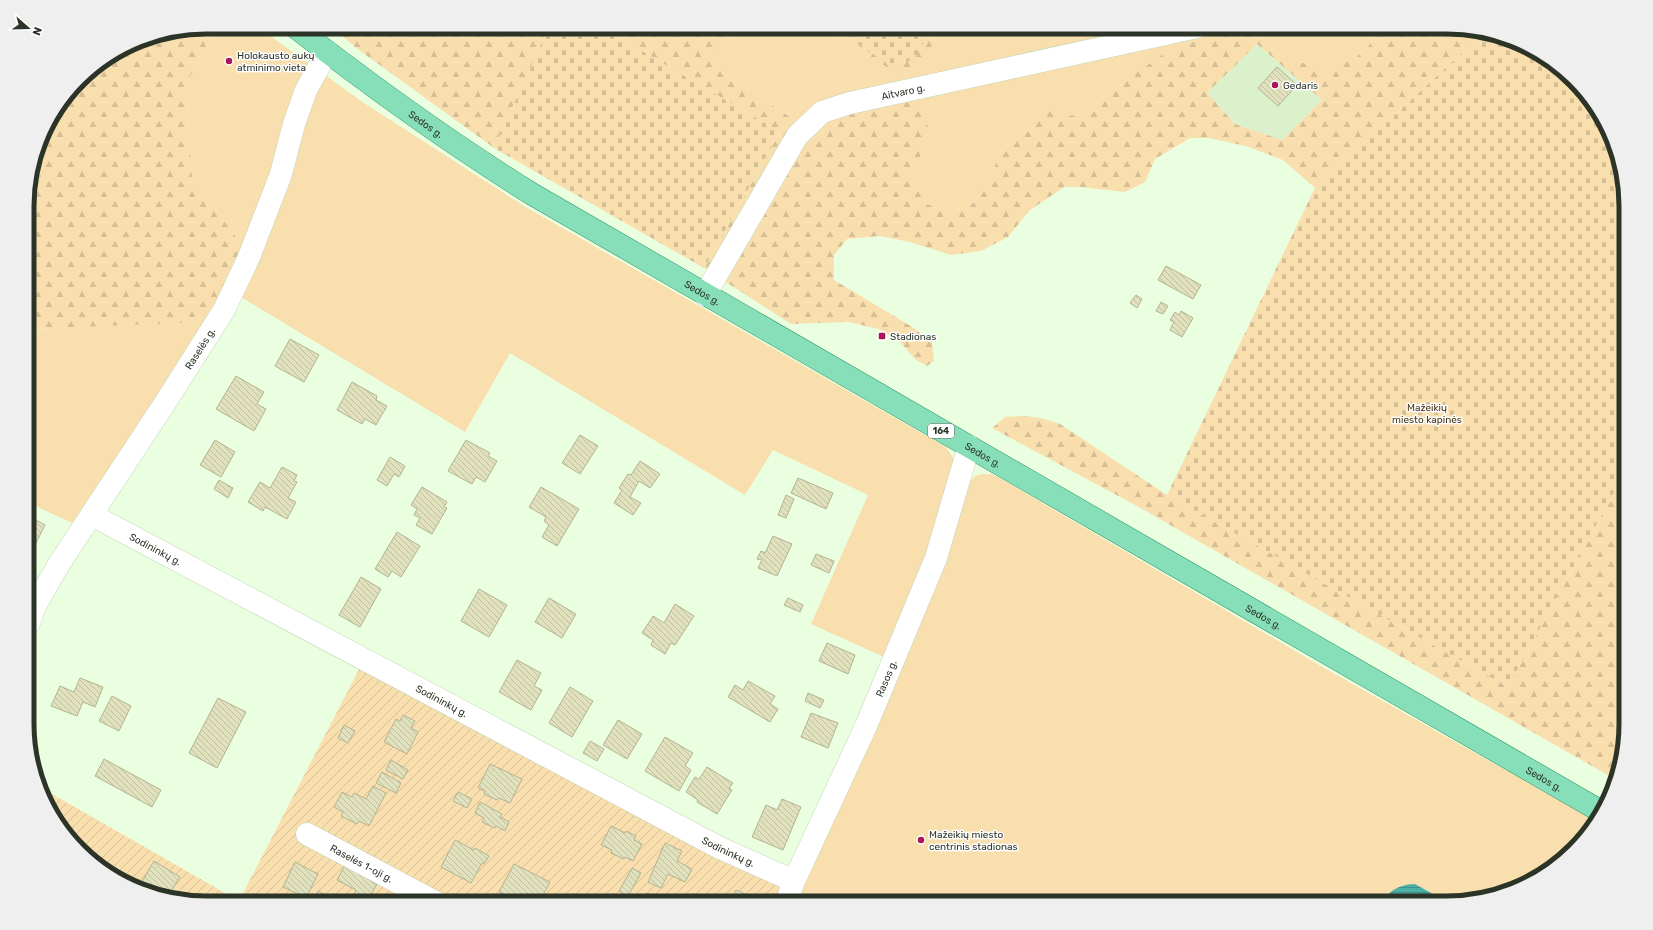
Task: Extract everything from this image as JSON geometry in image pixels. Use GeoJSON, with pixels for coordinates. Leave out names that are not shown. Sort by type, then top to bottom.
{"type":"FeatureCollection","features":[{"type":"Feature","properties":{"kind":"main road","name":"Sedos g."},"geometry":{"type":"LineString","coordinates":[[304,34],[403,109],[472,157],[577,221],[1597,809]]}},
{"type":"Feature","properties":{"kind":"street","name":"Aitvaro g."},"geometry":{"type":"LineString","coordinates":[[706,295],[797,136],[822,112],[850,103],[1166,34]]}},
{"type":"Feature","properties":{"kind":"street","name":"Raselės g."},"geometry":{"type":"LineString","coordinates":[[34,609],[60,564],[224,310],[249,257],[281,174],[294,124],[306,90],[327,52]]}},
{"type":"Feature","properties":{"kind":"street","name":"Rasos g."},"geometry":{"type":"LineString","coordinates":[[789,896],[794,881],[866,726],[936,558],[969,446]]}},
{"type":"Feature","properties":{"kind":"street","name":"Sodininkų g."},"geometry":{"type":"LineString","coordinates":[[92,515],[720,848],[794,881]]}},
{"type":"Feature","properties":{"kind":"street","name":"Raselės 1-oji g."},"geometry":{"type":"LineString","coordinates":[[307,834],[424,896]]}},
{"type":"Feature","properties":{"kind":"shaded area"},"geometry":{"type":"Polygon","coordinates":[[[1257,44],[1322,100],[1282,140],[1235,124],[1207,93],[1257,44]]]}},
{"type":"Feature","properties":{"kind":"green space"},"geometry":{"type":"Polygon","coordinates":[[[195,34],[212,34],[186,84],[192,176],[243,247],[208,322],[34,329],[35,184],[43,151],[57,120],[84,84],[120,57],[151,43],[173,37],[195,34]]]}},
{"type":"Feature","properties":{"kind":"green space"},"geometry":{"type":"Polygon","coordinates":[[[212,34],[268,34],[364,103],[524,206],[946,447],[954,459],[933,550],[886,658],[811,624],[868,495],[773,450],[745,495],[510,353],[465,432],[224,287],[243,247],[192,176],[186,84],[212,34]]]}},
{"type":"Feature","properties":{"kind":"green space"},"geometry":{"type":"Polygon","coordinates":[[[340,34],[546,34],[494,148],[355,47],[340,34]]]}},
{"type":"Feature","properties":{"kind":"green space"},"geometry":{"type":"Polygon","coordinates":[[[546,34],[613,34],[780,132],[704,268],[494,148],[546,34]]]}},
{"type":"Feature","properties":{"kind":"green space"},"geometry":{"type":"Polygon","coordinates":[[[613,34],[731,34],[711,65],[814,133],[848,115],[923,99],[927,115],[928,134],[916,168],[915,186],[925,203],[948,213],[970,206],[989,185],[999,152],[1035,126],[1047,108],[1063,109],[1066,116],[1081,115],[1169,50],[1217,34],[1255,34],[1284,57],[1319,68],[1336,66],[1355,58],[1367,48],[1377,34],[1458,34],[1480,37],[1315,188],[1283,160],[1246,146],[1209,138],[1190,138],[1155,159],[1145,182],[1125,192],[1080,187],[1064,187],[1029,211],[1008,237],[981,251],[951,255],[910,242],[880,236],[847,239],[834,255],[834,280],[909,325],[932,341],[934,361],[927,366],[916,360],[900,342],[879,329],[848,322],[791,324],[704,268],[780,132],[613,34]],[[1257,44],[1207,93],[1235,124],[1282,140],[1322,100],[1257,44]]]}},
{"type":"Feature","properties":{"kind":"green space"},"geometry":{"type":"Polygon","coordinates":[[[731,34],[833,34],[890,69],[923,59],[939,34],[1377,34],[1367,48],[1355,58],[1336,66],[1319,68],[1284,57],[1271,48],[1259,36],[1132,76],[1081,115],[1066,116],[1047,108],[1035,126],[999,152],[989,185],[970,206],[948,213],[925,203],[915,186],[916,168],[928,134],[814,133],[711,65],[731,34]]]}},
{"type":"Feature","properties":{"kind":"green space"},"geometry":{"type":"Polygon","coordinates":[[[833,34],[939,34],[923,60],[906,71],[890,69],[833,34]]]}},
{"type":"Feature","properties":{"kind":"green space"},"geometry":{"type":"Polygon","coordinates":[[[861,34],[928,34],[915,58],[899,66],[879,58],[857,44],[861,34]]]}},
{"type":"Feature","properties":{"kind":"green space","name":"Mažeikių miesto kapinės"},"geometry":{"type":"Polygon","coordinates":[[[1480,37],[1513,47],[1533,57],[1552,70],[1569,84],[1583,101],[1596,120],[1606,140],[1616,173],[1619,195],[1619,483],[1508,687],[1167,495],[1315,188],[1480,37]]]}},
{"type":"Feature","properties":{"kind":"green space"},"geometry":{"type":"Polygon","coordinates":[[[208,322],[72,523],[34,505],[34,329],[208,322]]]}},
{"type":"Feature","properties":{"kind":"green space"},"geometry":{"type":"Polygon","coordinates":[[[1022,416],[1041,418],[1060,424],[1167,495],[1508,687],[1619,483],[1619,735],[1616,757],[1611,777],[1137,506],[992,428],[1005,417],[1022,416]]]}},
{"type":"Feature","properties":{"kind":"green space"},"geometry":{"type":"Polygon","coordinates":[[[991,474],[998,477],[1326,669],[1591,818],[1569,846],[1533,873],[1502,887],[1469,895],[1436,896],[1415,884],[1390,892],[1386,896],[797,896],[969,483],[975,476],[991,474]]]}},
{"type":"Feature","properties":{"kind":"green space"},"geometry":{"type":"Polygon","coordinates":[[[367,654],[802,883],[797,896],[242,896],[367,654]]]}},
{"type":"Feature","properties":{"kind":"green space"},"geometry":{"type":"Polygon","coordinates":[[[48,792],[230,896],[195,896],[173,893],[140,883],[120,873],[84,846],[57,810],[48,792]]]}},
{"type":"Feature","properties":{"kind":"water"},"geometry":{"type":"Polygon","coordinates":[[[1415,884],[1436,896],[1386,896],[1399,887],[1415,884]]]}},
{"type":"Feature","properties":{"kind":"building"},"geometry":{"type":"Polygon","coordinates":[[[1277,67],[1297,85],[1278,106],[1258,88],[1277,67]]]}},
{"type":"Feature","properties":{"kind":"building"},"geometry":{"type":"Polygon","coordinates":[[[1166,266],[1201,285],[1193,299],[1158,280],[1166,266]]]}},
{"type":"Feature","properties":{"kind":"building"},"geometry":{"type":"Polygon","coordinates":[[[1136,295],[1142,299],[1137,308],[1130,303],[1136,295]]]}},
{"type":"Feature","properties":{"kind":"building"},"geometry":{"type":"Polygon","coordinates":[[[1161,302],[1168,306],[1163,314],[1156,311],[1161,302]]]}},
{"type":"Feature","properties":{"kind":"building"},"geometry":{"type":"Polygon","coordinates":[[[1181,311],[1193,318],[1182,337],[1170,330],[1174,322],[1170,320],[1175,312],[1179,315],[1181,311]]]}},
{"type":"Feature","properties":{"kind":"building"},"geometry":{"type":"Polygon","coordinates":[[[290,339],[319,355],[304,382],[275,366],[290,339]]]}},
{"type":"Feature","properties":{"kind":"building"},"geometry":{"type":"Polygon","coordinates":[[[236,376],[264,392],[257,404],[266,409],[254,431],[216,409],[236,376]]]}},
{"type":"Feature","properties":{"kind":"building"},"geometry":{"type":"Polygon","coordinates":[[[352,382],[377,396],[376,400],[387,406],[376,425],[365,419],[362,424],[337,410],[352,382]]]}},
{"type":"Feature","properties":{"kind":"building"},"geometry":{"type":"Polygon","coordinates":[[[580,435],[598,446],[580,474],[562,463],[580,435]]]}},
{"type":"Feature","properties":{"kind":"building"},"geometry":{"type":"Polygon","coordinates":[[[215,440],[235,452],[221,477],[200,465],[215,440]]]}},
{"type":"Feature","properties":{"kind":"building"},"geometry":{"type":"Polygon","coordinates":[[[466,440],[490,453],[488,456],[497,461],[485,482],[476,477],[472,484],[448,471],[466,440]]]}},
{"type":"Feature","properties":{"kind":"building"},"geometry":{"type":"Polygon","coordinates":[[[390,457],[405,466],[399,477],[394,474],[387,486],[377,480],[390,457]]]}},
{"type":"Feature","properties":{"kind":"building"},"geometry":{"type":"Polygon","coordinates":[[[640,461],[660,474],[650,488],[639,481],[630,497],[641,503],[633,515],[614,503],[622,490],[619,488],[628,474],[631,475],[640,461]]]}},
{"type":"Feature","properties":{"kind":"building"},"geometry":{"type":"Polygon","coordinates":[[[282,467],[297,475],[294,481],[297,482],[288,498],[296,502],[287,519],[265,507],[263,511],[248,502],[260,482],[270,488],[282,467]]]}},
{"type":"Feature","properties":{"kind":"building"},"geometry":{"type":"Polygon","coordinates":[[[798,478],[833,493],[826,509],[791,493],[798,478]]]}},
{"type":"Feature","properties":{"kind":"building"},"geometry":{"type":"Polygon","coordinates":[[[219,480],[233,488],[228,498],[214,489],[219,480]]]}},
{"type":"Feature","properties":{"kind":"building"},"geometry":{"type":"Polygon","coordinates":[[[422,487],[447,502],[444,507],[447,508],[432,534],[416,525],[420,518],[414,515],[417,509],[411,505],[422,487]]]}},
{"type":"Feature","properties":{"kind":"building"},"geometry":{"type":"Polygon","coordinates":[[[541,487],[579,509],[557,546],[542,537],[549,525],[544,521],[546,517],[529,507],[541,487]]]}},
{"type":"Feature","properties":{"kind":"building"},"geometry":{"type":"Polygon","coordinates":[[[786,495],[794,499],[786,518],[778,515],[786,495]]]}},
{"type":"Feature","properties":{"kind":"building"},"geometry":{"type":"Polygon","coordinates":[[[34,519],[45,525],[34,547],[34,519]]]}},
{"type":"Feature","properties":{"kind":"building"},"geometry":{"type":"Polygon","coordinates":[[[397,532],[420,546],[401,577],[392,571],[388,577],[375,569],[397,532]]]}},
{"type":"Feature","properties":{"kind":"building"},"geometry":{"type":"Polygon","coordinates":[[[773,536],[792,544],[777,576],[758,568],[762,560],[757,559],[761,551],[765,553],[773,536]]]}},
{"type":"Feature","properties":{"kind":"building"},"geometry":{"type":"Polygon","coordinates":[[[816,554],[834,561],[829,573],[811,565],[816,554]]]}},
{"type":"Feature","properties":{"kind":"building"},"geometry":{"type":"Polygon","coordinates":[[[361,577],[381,589],[360,627],[339,615],[361,577]]]}},
{"type":"Feature","properties":{"kind":"building"},"geometry":{"type":"Polygon","coordinates":[[[479,589],[507,605],[489,637],[461,621],[479,589]]]}},
{"type":"Feature","properties":{"kind":"building"},"geometry":{"type":"Polygon","coordinates":[[[549,598],[576,614],[562,638],[535,622],[549,598]]]}},
{"type":"Feature","properties":{"kind":"building"},"geometry":{"type":"Polygon","coordinates":[[[788,598],[803,605],[800,612],[784,605],[788,598]]]}},
{"type":"Feature","properties":{"kind":"building"},"geometry":{"type":"Polygon","coordinates":[[[675,604],[694,616],[675,645],[671,643],[665,654],[651,645],[653,640],[642,633],[653,616],[664,623],[675,604]]]}},
{"type":"Feature","properties":{"kind":"building"},"geometry":{"type":"Polygon","coordinates":[[[827,643],[855,655],[848,674],[819,661],[827,643]]]}},
{"type":"Feature","properties":{"kind":"building"},"geometry":{"type":"Polygon","coordinates":[[[517,660],[541,673],[534,686],[542,690],[531,710],[499,692],[517,660]]]}},
{"type":"Feature","properties":{"kind":"building"},"geometry":{"type":"Polygon","coordinates":[[[80,678],[103,687],[95,707],[83,702],[77,716],[51,706],[60,686],[74,692],[80,678]]]}},
{"type":"Feature","properties":{"kind":"building"},"geometry":{"type":"Polygon","coordinates":[[[748,681],[775,696],[770,704],[778,709],[770,722],[728,697],[735,685],[743,690],[748,681]]]}},
{"type":"Feature","properties":{"kind":"building"},"geometry":{"type":"Polygon","coordinates":[[[570,687],[593,701],[572,737],[549,723],[570,687]]]}},
{"type":"Feature","properties":{"kind":"building"},"geometry":{"type":"Polygon","coordinates":[[[808,693],[824,700],[820,708],[805,701],[808,693]]]}},
{"type":"Feature","properties":{"kind":"building"},"geometry":{"type":"Polygon","coordinates":[[[112,696],[131,706],[119,731],[99,721],[112,696]]]}},
{"type":"Feature","properties":{"kind":"building"},"geometry":{"type":"Polygon","coordinates":[[[218,698],[246,712],[217,768],[189,753],[218,698]]]}},
{"type":"Feature","properties":{"kind":"building"},"geometry":{"type":"Polygon","coordinates":[[[811,713],[838,723],[828,748],[801,737],[811,713]]]}},
{"type":"Feature","properties":{"kind":"building"},"geometry":{"type":"Polygon","coordinates":[[[403,715],[415,721],[411,728],[418,732],[407,754],[384,742],[396,719],[400,721],[403,715]]]}},
{"type":"Feature","properties":{"kind":"building"},"geometry":{"type":"Polygon","coordinates":[[[618,720],[642,734],[627,759],[603,745],[618,720]]]}},
{"type":"Feature","properties":{"kind":"building"},"geometry":{"type":"Polygon","coordinates":[[[344,725],[355,731],[348,743],[338,738],[344,725]]]}},
{"type":"Feature","properties":{"kind":"building"},"geometry":{"type":"Polygon","coordinates":[[[665,737],[693,753],[685,766],[691,770],[679,791],[645,771],[665,737]]]}},
{"type":"Feature","properties":{"kind":"building"},"geometry":{"type":"Polygon","coordinates":[[[590,741],[604,749],[597,761],[583,753],[590,741]]]}},
{"type":"Feature","properties":{"kind":"building"},"geometry":{"type":"Polygon","coordinates":[[[104,759],[161,790],[152,807],[95,776],[104,759]]]}},
{"type":"Feature","properties":{"kind":"building"},"geometry":{"type":"Polygon","coordinates":[[[391,760],[408,770],[403,779],[386,770],[391,760]]]}},
{"type":"Feature","properties":{"kind":"building"},"geometry":{"type":"Polygon","coordinates":[[[490,764],[522,779],[510,803],[499,798],[497,800],[484,794],[485,791],[478,788],[490,764]]]}},
{"type":"Feature","properties":{"kind":"building"},"geometry":{"type":"Polygon","coordinates":[[[707,767],[733,783],[729,788],[732,790],[717,814],[697,802],[698,800],[686,792],[695,777],[699,779],[707,767]]]}},
{"type":"Feature","properties":{"kind":"building"},"geometry":{"type":"Polygon","coordinates":[[[382,772],[401,783],[396,793],[376,783],[382,772]]]}},
{"type":"Feature","properties":{"kind":"building"},"geometry":{"type":"Polygon","coordinates":[[[373,786],[386,793],[369,826],[359,821],[357,824],[341,816],[343,812],[334,807],[342,792],[352,797],[354,793],[366,799],[373,786]]]}},
{"type":"Feature","properties":{"kind":"building"},"geometry":{"type":"Polygon","coordinates":[[[458,792],[472,799],[467,808],[453,801],[458,792]]]}},
{"type":"Feature","properties":{"kind":"building"},"geometry":{"type":"Polygon","coordinates":[[[782,799],[801,807],[783,850],[752,837],[766,805],[777,810],[782,799]]]}},
{"type":"Feature","properties":{"kind":"building"},"geometry":{"type":"Polygon","coordinates":[[[480,802],[502,814],[500,817],[509,822],[505,831],[496,826],[495,828],[482,822],[484,818],[475,813],[480,802]]]}},
{"type":"Feature","properties":{"kind":"building"},"geometry":{"type":"Polygon","coordinates":[[[611,826],[625,833],[626,831],[636,836],[634,840],[642,844],[633,861],[611,853],[612,850],[601,845],[611,826]]]}},
{"type":"Feature","properties":{"kind":"building"},"geometry":{"type":"Polygon","coordinates":[[[455,840],[474,850],[475,848],[489,856],[484,864],[482,863],[471,883],[441,867],[455,840]]]}},
{"type":"Feature","properties":{"kind":"building"},"geometry":{"type":"Polygon","coordinates":[[[665,843],[682,851],[677,861],[692,869],[685,882],[668,874],[661,888],[648,882],[665,843]]]}},
{"type":"Feature","properties":{"kind":"building"},"geometry":{"type":"Polygon","coordinates":[[[348,860],[368,875],[366,878],[377,884],[370,896],[356,896],[354,895],[356,890],[337,880],[348,860]]]}},
{"type":"Feature","properties":{"kind":"building"},"geometry":{"type":"Polygon","coordinates":[[[154,861],[180,877],[171,892],[141,883],[154,861]]]}},
{"type":"Feature","properties":{"kind":"building"},"geometry":{"type":"Polygon","coordinates":[[[295,862],[318,874],[307,896],[302,896],[283,887],[295,862]]]}},
{"type":"Feature","properties":{"kind":"building"},"geometry":{"type":"Polygon","coordinates":[[[514,864],[550,882],[543,896],[508,896],[499,892],[514,864]]]}},
{"type":"Feature","properties":{"kind":"building"},"geometry":{"type":"Polygon","coordinates":[[[632,868],[641,873],[628,896],[619,891],[632,868]]]}},
{"type":"Feature","properties":{"kind":"building"},"geometry":{"type":"Polygon","coordinates":[[[736,890],[750,896],[733,896],[736,890]]]}},
{"type":"Feature","properties":{"kind":"building"},"geometry":{"type":"Polygon","coordinates":[[[318,891],[324,894],[323,896],[316,896],[318,891]]]}},
{"type":"Feature","properties":{"kind":"building"},"geometry":{"type":"Polygon","coordinates":[[[647,893],[653,896],[646,896],[647,893]]]}},
{"type":"Feature","properties":{"kind":"place","name":"Holokausto aukų atminimo vieta"},"geometry":{"type":"Point","coordinates":[229,61]}},
{"type":"Feature","properties":{"kind":"place","name":"Gedaris"},"geometry":{"type":"Point","coordinates":[1275,85]}},
{"type":"Feature","properties":{"kind":"place","name":"Stadionas"},"geometry":{"type":"Point","coordinates":[882,336]}},
{"type":"Feature","properties":{"kind":"place","name":"Mažeikių miesto centrinis stadionas"},"geometry":{"type":"Point","coordinates":[921,840]}}]}
